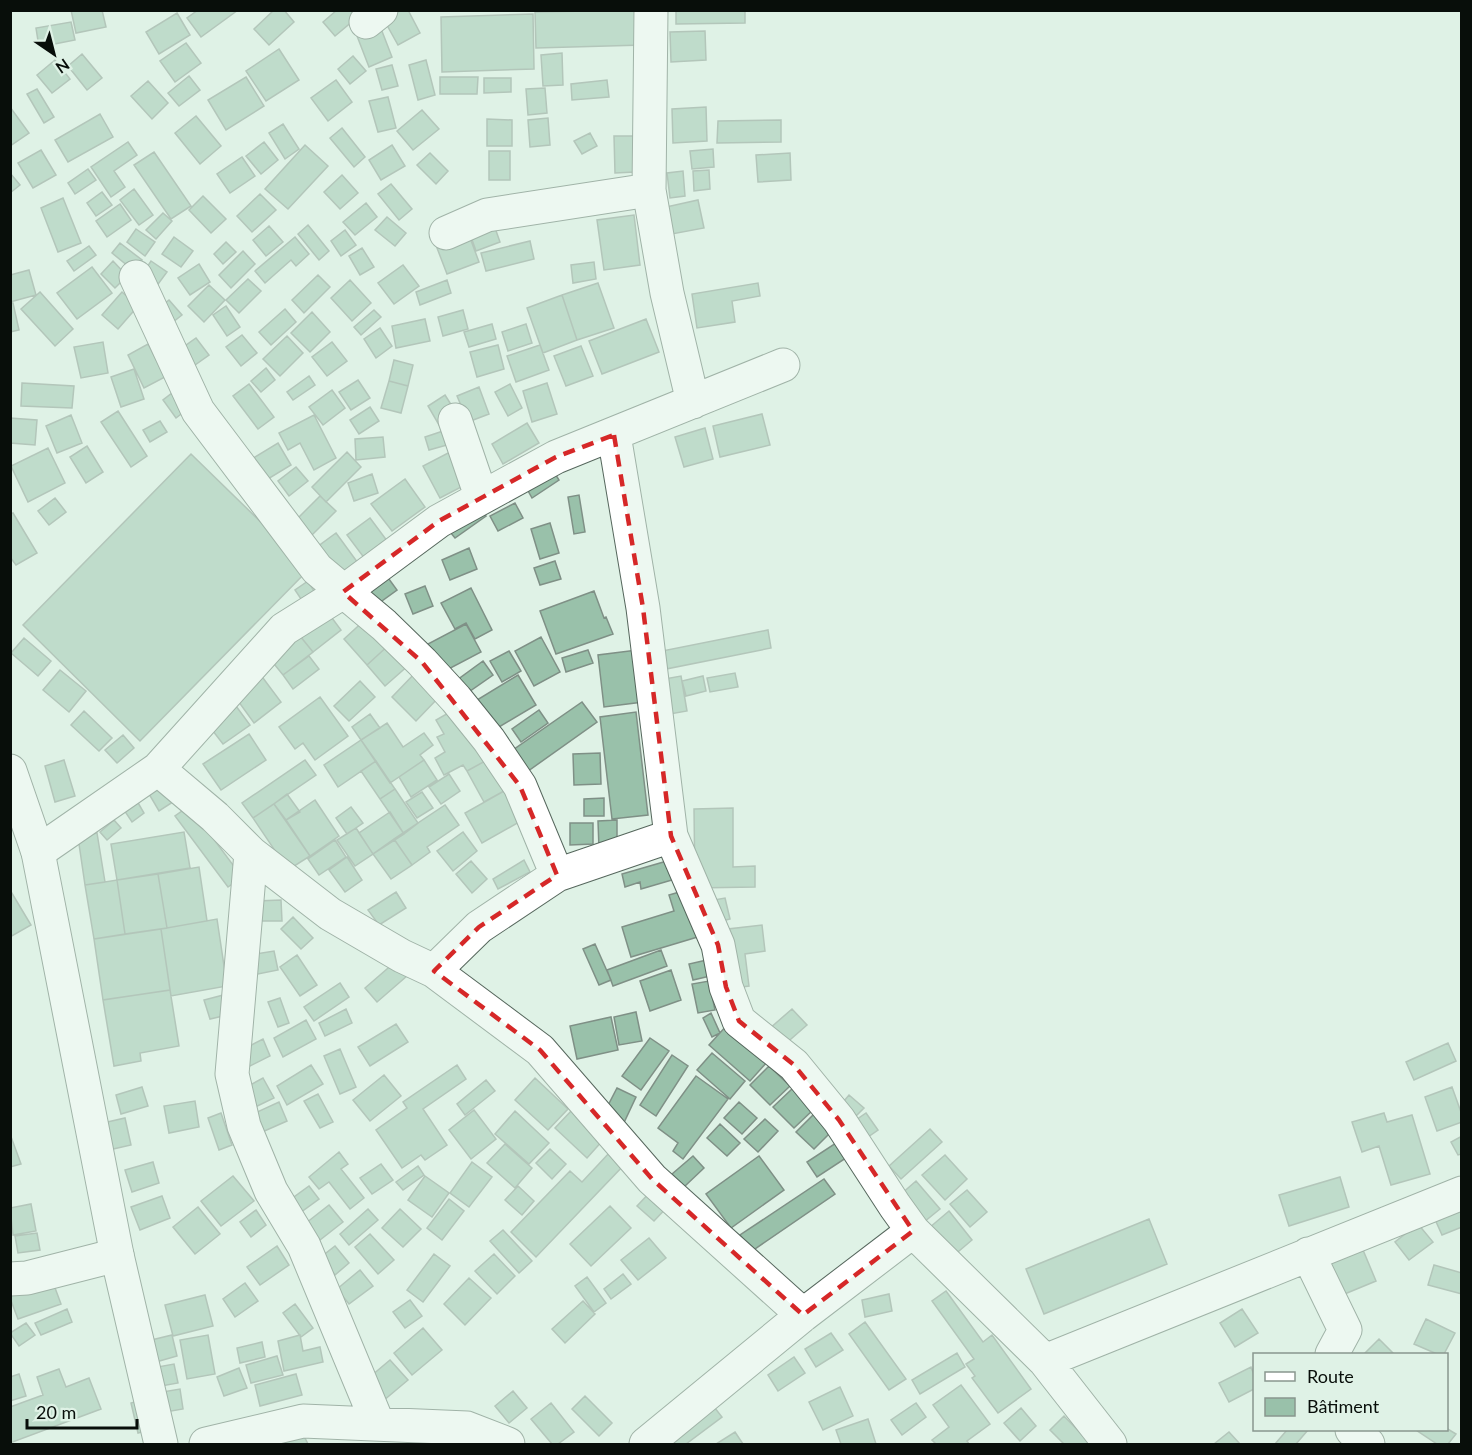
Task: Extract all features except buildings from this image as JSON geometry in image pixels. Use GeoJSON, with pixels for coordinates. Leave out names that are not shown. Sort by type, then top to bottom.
{"type":"FeatureCollection","features":[{"type":"Feature","properties":{"kind":"street"},"geometry":{"type":"LineString","coordinates":[[651,10],[650,190],[667,293],[693,402]]}},
{"type":"Feature","properties":{"kind":"street"},"geometry":{"type":"LineString","coordinates":[[446,232],[487,215],[650,190]]}},
{"type":"Feature","properties":{"kind":"street"},"geometry":{"type":"LineString","coordinates":[[136,277],[198,411],[317,569],[384,625],[422,662],[489,740],[520,786],[556,875]]}},
{"type":"Feature","properties":{"kind":"street"},"geometry":{"type":"LineString","coordinates":[[38,852],[158,769],[284,629],[343,592],[438,521],[556,457],[783,365]]}},
{"type":"Feature","properties":{"kind":"street"},"geometry":{"type":"LineString","coordinates":[[455,420],[481,496]]}},
{"type":"Feature","properties":{"kind":"street"},"geometry":{"type":"LineString","coordinates":[[614,435],[643,608],[671,836],[718,945],[726,987],[739,1021],[794,1065],[840,1120],[895,1206],[914,1231],[1045,1361],[1110,1444]]}},
{"type":"Feature","properties":{"kind":"street"},"geometry":{"type":"LineString","coordinates":[[158,769],[215,817],[251,853],[330,914],[402,956],[434,971],[540,1050],[652,1179],[803,1315]]}},
{"type":"Feature","properties":{"kind":"street"},"geometry":{"type":"LineString","coordinates":[[10,771],[16,807],[38,852],[117,1255],[161,1444]]}},
{"type":"Feature","properties":{"kind":"street"},"geometry":{"type":"LineString","coordinates":[[434,971],[479,927],[556,875],[671,836]]}},
{"type":"Feature","properties":{"kind":"street"},"geometry":{"type":"LineString","coordinates":[[251,853],[232,1074],[244,1126],[271,1191],[304,1246],[378,1424]]}},
{"type":"Feature","properties":{"kind":"street"},"geometry":{"type":"LineString","coordinates":[[1045,1361],[1461,1193]]}},
{"type":"Feature","properties":{"kind":"street"},"geometry":{"type":"LineString","coordinates":[[646,1444],[803,1315],[914,1231]]}},
{"type":"Feature","properties":{"kind":"street"},"geometry":{"type":"LineString","coordinates":[[1308,1254],[1345,1330],[1333,1353]]}},
{"type":"Feature","properties":{"kind":"street"},"geometry":{"type":"LineString","coordinates":[[10,1279],[27,1278],[117,1255]]}},
{"type":"Feature","properties":{"kind":"street"},"geometry":{"type":"LineString","coordinates":[[206,1444],[303,1421],[468,1428],[507,1444]]}},
{"type":"Feature","properties":{"kind":"street"},"geometry":{"type":"LineString","coordinates":[[1353,1431],[1368,1444]]}},
{"type":"Feature","properties":{"kind":"highlighted area"},"geometry":{"type":"Polygon","coordinates":[[[614,435],[643,608],[671,836],[718,945],[726,987],[739,1021],[794,1065],[839,1120],[913,1231],[803,1315],[652,1179],[540,1050],[434,971],[479,927],[557,875],[520,786],[422,662],[343,592],[439,521],[556,457],[614,435]]]}}]}
